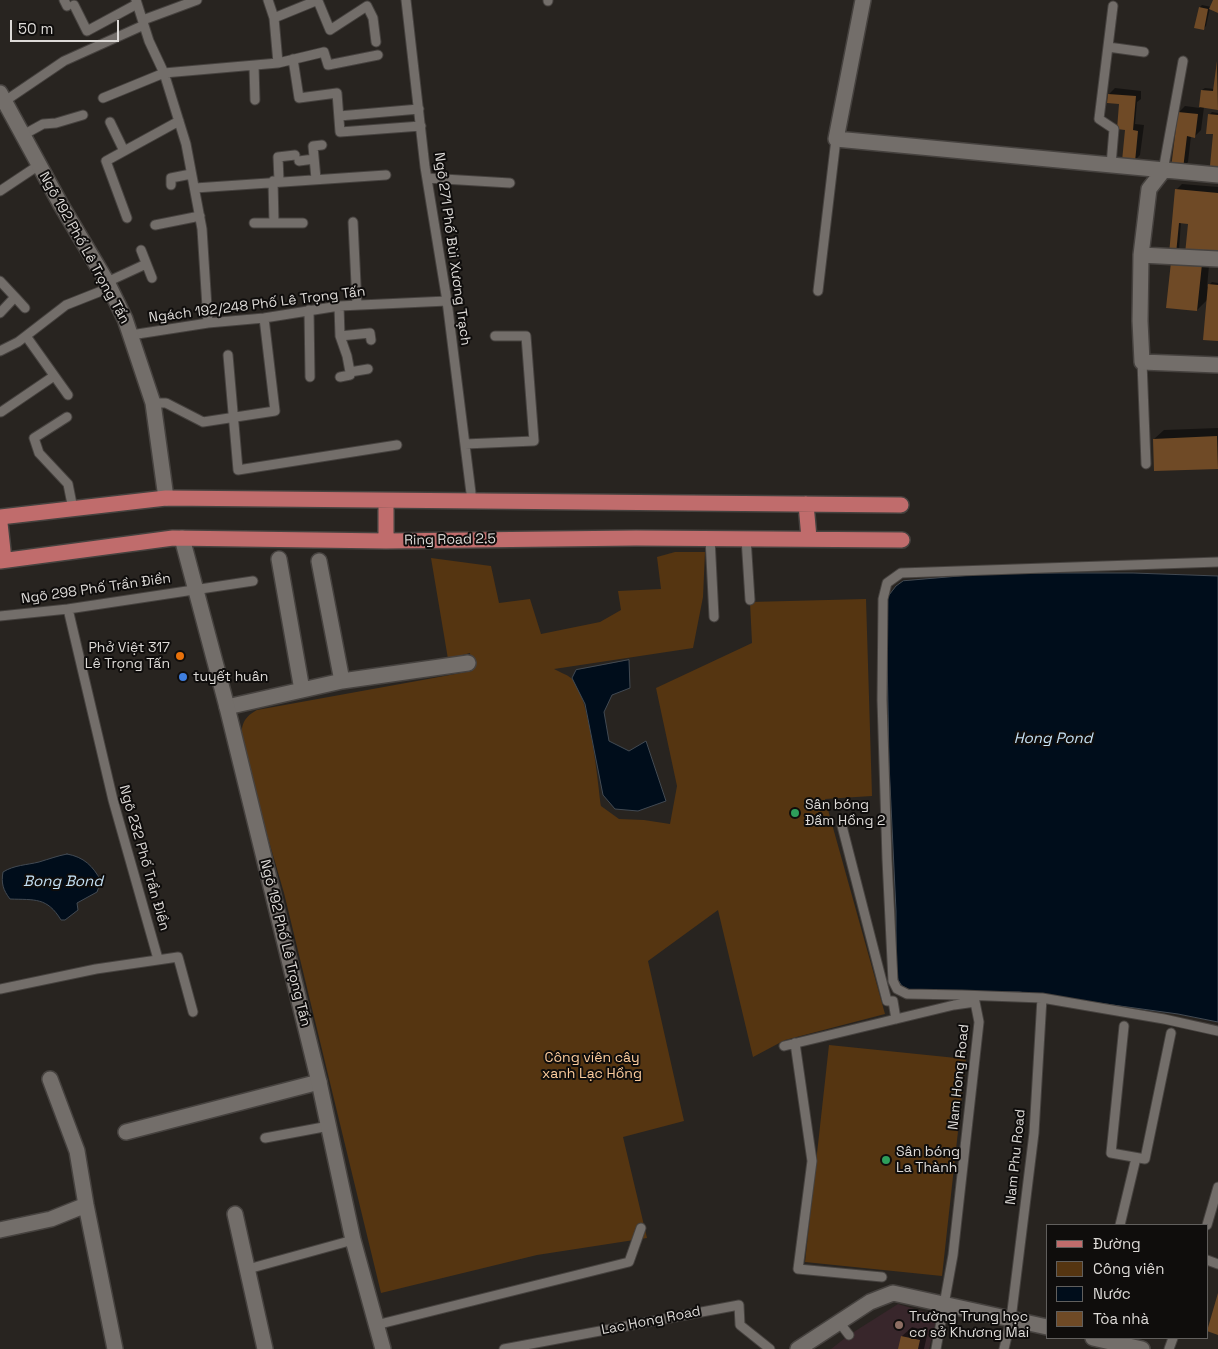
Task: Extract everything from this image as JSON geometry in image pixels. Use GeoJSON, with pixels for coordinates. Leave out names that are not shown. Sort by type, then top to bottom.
{"type":"FeatureCollection","features":[{"type":"Feature","properties":{"kind":"main road"},"geometry":{"type":"LineString","coordinates":[[0,518],[166,498],[900,505]]}},
{"type":"Feature","properties":{"kind":"main road"},"geometry":{"type":"LineString","coordinates":[[386,501],[386,541]]}},
{"type":"Feature","properties":{"kind":"main road"},"geometry":{"type":"LineString","coordinates":[[806,504],[809,538]]}},
{"type":"Feature","properties":{"kind":"main road"},"geometry":{"type":"LineString","coordinates":[[0,523],[2,561]]}},
{"type":"Feature","properties":{"kind":"main road","name":"Ring Road 2.5"},"geometry":{"type":"LineString","coordinates":[[2,561],[173,538],[386,541],[636,538],[902,540]]}},
{"type":"Feature","properties":{"kind":"street"},"geometry":{"type":"LineString","coordinates":[[863,0],[836,139],[1218,175]]}},
{"type":"Feature","properties":{"kind":"street","name":"Ngõ 192 Phố Lê Trọng Tấn"},"geometry":{"type":"LineString","coordinates":[[2,100],[125,318],[153,403],[166,498]]}},
{"type":"Feature","properties":{"kind":"street"},"geometry":{"type":"LineString","coordinates":[[1163,171],[1149,189],[1141,255],[1140,320],[1142,362],[1218,366]]}},
{"type":"Feature","properties":{"kind":"street"},"geometry":{"type":"LineString","coordinates":[[1141,255],[1218,259]]}},
{"type":"Feature","properties":{"kind":"street","name":"Ngõ 192 Phố Lê Trọng Tấn"},"geometry":{"type":"LineString","coordinates":[[182,538],[227,707],[319,1082],[354,1240],[383,1349]]}},
{"type":"Feature","properties":{"kind":"street"},"geometry":{"type":"LineString","coordinates":[[279,559],[302,690]]}},
{"type":"Feature","properties":{"kind":"street"},"geometry":{"type":"LineString","coordinates":[[319,561],[342,681]]}},
{"type":"Feature","properties":{"kind":"street"},"geometry":{"type":"LineString","coordinates":[[227,707],[342,681],[468,663]]}},
{"type":"Feature","properties":{"kind":"street"},"geometry":{"type":"LineString","coordinates":[[50,1079],[77,1151],[115,1349]]}},
{"type":"Feature","properties":{"kind":"street"},"geometry":{"type":"LineString","coordinates":[[126,1132],[319,1082]]}},
{"type":"Feature","properties":{"kind":"street"},"geometry":{"type":"LineString","coordinates":[[0,1230],[51,1220],[86,1205]]}},
{"type":"Feature","properties":{"kind":"street"},"geometry":{"type":"LineString","coordinates":[[235,1214],[265,1349]]}},
{"type":"Feature","properties":{"kind":"street"},"geometry":{"type":"LineString","coordinates":[[798,1349],[870,1302],[892,1294],[1046,1327]]}},
{"type":"Feature","properties":{"kind":"street"},"geometry":{"type":"LineString","coordinates":[[1097,1339],[1142,1349]]}},
{"type":"Feature","properties":{"kind":"lane"},"geometry":{"type":"LineString","coordinates":[[2,100],[64,61],[143,23],[197,0]]}},
{"type":"Feature","properties":{"kind":"lane"},"geometry":{"type":"LineString","coordinates":[[268,0],[274,18],[278,63]]}},
{"type":"Feature","properties":{"kind":"lane"},"geometry":{"type":"LineString","coordinates":[[274,18],[318,0],[330,30],[367,6],[373,18],[376,42]]}},
{"type":"Feature","properties":{"kind":"lane","name":"Ngõ 271 Phố Bùi Xương Trạch"},"geometry":{"type":"LineString","coordinates":[[406,0],[421,126],[447,301],[472,501]]}},
{"type":"Feature","properties":{"kind":"lane"},"geometry":{"type":"LineString","coordinates":[[68,4],[87,32],[136,2],[164,73],[186,144],[202,229],[208,323]]}},
{"type":"Feature","properties":{"kind":"lane"},"geometry":{"type":"LineString","coordinates":[[1111,165],[1114,128],[1099,119],[1113,6]]}},
{"type":"Feature","properties":{"kind":"lane"},"geometry":{"type":"LineString","coordinates":[[1108,47],[1144,52]]}},
{"type":"Feature","properties":{"kind":"lane"},"geometry":{"type":"LineString","coordinates":[[103,98],[164,73],[278,63],[324,52],[328,65],[378,54]]}},
{"type":"Feature","properties":{"kind":"lane"},"geometry":{"type":"LineString","coordinates":[[293,59],[299,98],[337,93],[340,132],[421,126]]}},
{"type":"Feature","properties":{"kind":"lane"},"geometry":{"type":"LineString","coordinates":[[1163,171],[1183,62]]}},
{"type":"Feature","properties":{"kind":"lane"},"geometry":{"type":"LineString","coordinates":[[254,66],[255,100]]}},
{"type":"Feature","properties":{"kind":"lane"},"geometry":{"type":"LineString","coordinates":[[339,116],[419,109]]}},
{"type":"Feature","properties":{"kind":"lane"},"geometry":{"type":"LineString","coordinates":[[23,135],[43,124],[56,123],[83,115]]}},
{"type":"Feature","properties":{"kind":"lane"},"geometry":{"type":"LineString","coordinates":[[127,218],[106,161],[179,121]]}},
{"type":"Feature","properties":{"kind":"lane"},"geometry":{"type":"LineString","coordinates":[[110,122],[124,151]]}},
{"type":"Feature","properties":{"kind":"lane"},"geometry":{"type":"LineString","coordinates":[[818,291],[836,139]]}},
{"type":"Feature","properties":{"kind":"lane"},"geometry":{"type":"LineString","coordinates":[[316,179],[313,146],[322,145]]}},
{"type":"Feature","properties":{"kind":"lane"},"geometry":{"type":"LineString","coordinates":[[274,223],[278,157],[314,159]]}},
{"type":"Feature","properties":{"kind":"lane"},"geometry":{"type":"LineString","coordinates":[[0,191],[39,166]]}},
{"type":"Feature","properties":{"kind":"lane"},"geometry":{"type":"LineString","coordinates":[[171,185],[171,178],[191,174]]}},
{"type":"Feature","properties":{"kind":"lane"},"geometry":{"type":"LineString","coordinates":[[194,188],[386,174]]}},
{"type":"Feature","properties":{"kind":"lane"},"geometry":{"type":"LineString","coordinates":[[428,178],[510,183]]}},
{"type":"Feature","properties":{"kind":"lane"},"geometry":{"type":"LineString","coordinates":[[155,225],[200,216]]}},
{"type":"Feature","properties":{"kind":"lane"},"geometry":{"type":"LineString","coordinates":[[353,222],[357,305]]}},
{"type":"Feature","properties":{"kind":"lane"},"geometry":{"type":"LineString","coordinates":[[254,223],[303,223]]}},
{"type":"Feature","properties":{"kind":"lane"},"geometry":{"type":"LineString","coordinates":[[141,250],[152,278]]}},
{"type":"Feature","properties":{"kind":"lane"},"geometry":{"type":"LineString","coordinates":[[0,351],[26,336],[66,305],[146,264]]}},
{"type":"Feature","properties":{"kind":"lane"},"geometry":{"type":"LineString","coordinates":[[0,281],[25,308]]}},
{"type":"Feature","properties":{"kind":"lane"},"geometry":{"type":"LineString","coordinates":[[0,313],[15,297]]}},
{"type":"Feature","properties":{"kind":"lane","name":"Ngách 192/248 Phố Lê Trọng Tấn"},"geometry":{"type":"LineString","coordinates":[[130,335],[208,323],[264,318],[339,306],[447,301]]}},
{"type":"Feature","properties":{"kind":"lane"},"geometry":{"type":"LineString","coordinates":[[339,306],[340,336],[350,372]]}},
{"type":"Feature","properties":{"kind":"lane"},"geometry":{"type":"LineString","coordinates":[[309,310],[310,377]]}},
{"type":"Feature","properties":{"kind":"lane"},"geometry":{"type":"LineString","coordinates":[[153,403],[166,403],[202,422],[233,419],[275,411],[264,318]]}},
{"type":"Feature","properties":{"kind":"lane"},"geometry":{"type":"LineString","coordinates":[[340,336],[370,333],[371,340]]}},
{"type":"Feature","properties":{"kind":"lane"},"geometry":{"type":"LineString","coordinates":[[26,336],[68,396]]}},
{"type":"Feature","properties":{"kind":"lane"},"geometry":{"type":"LineString","coordinates":[[465,444],[534,441],[526,336],[495,336]]}},
{"type":"Feature","properties":{"kind":"lane"},"geometry":{"type":"LineString","coordinates":[[228,355],[238,470],[397,444]]}},
{"type":"Feature","properties":{"kind":"lane"},"geometry":{"type":"LineString","coordinates":[[1142,362],[1146,464]]}},
{"type":"Feature","properties":{"kind":"lane"},"geometry":{"type":"LineString","coordinates":[[340,377],[350,375],[350,372],[368,369]]}},
{"type":"Feature","properties":{"kind":"lane"},"geometry":{"type":"LineString","coordinates":[[1,412],[54,376]]}},
{"type":"Feature","properties":{"kind":"lane"},"geometry":{"type":"LineString","coordinates":[[67,417],[34,438],[39,453],[68,484],[73,509]]}},
{"type":"Feature","properties":{"kind":"lane"},"geometry":{"type":"LineString","coordinates":[[710,538],[714,618]]}},
{"type":"Feature","properties":{"kind":"lane"},"geometry":{"type":"LineString","coordinates":[[746,538],[750,600]]}},
{"type":"Feature","properties":{"kind":"lane"},"geometry":{"type":"LineString","coordinates":[[1218,562],[901,573],[887,584],[883,600],[882,700],[890,934],[893,982],[897,989],[907,994],[1042,998],[1164,1019],[1218,1031]]}},
{"type":"Feature","properties":{"kind":"lane","name":"Ngõ 298 Phố Trần Điền"},"geometry":{"type":"LineString","coordinates":[[0,616],[68,609],[252,581]]}},
{"type":"Feature","properties":{"kind":"lane","name":"Ngõ 232 Phố Trần Điền"},"geometry":{"type":"LineString","coordinates":[[68,609],[113,800],[158,959]]}},
{"type":"Feature","properties":{"kind":"lane"},"geometry":{"type":"LineString","coordinates":[[842,826],[887,1001],[893,1001],[896,1019]]}},
{"type":"Feature","properties":{"kind":"lane"},"geometry":{"type":"LineString","coordinates":[[0,990],[96,969],[178,957],[193,1012]]}},
{"type":"Feature","properties":{"kind":"lane"},"geometry":{"type":"LineString","coordinates":[[953,995],[957,999],[958,1004]]}},
{"type":"Feature","properties":{"kind":"lane","name":"Nam Phu Road"},"geometry":{"type":"LineString","coordinates":[[1004,1349],[1011,1319],[1034,1133],[1042,998]]}},
{"type":"Feature","properties":{"kind":"lane","name":"Nam Hong Road"},"geometry":{"type":"LineString","coordinates":[[784,1046],[958,1004],[976,1002],[979,1022],[953,1255],[936,1349]]}},
{"type":"Feature","properties":{"kind":"lane"},"geometry":{"type":"LineString","coordinates":[[1124,1026],[1111,1153],[1136,1158],[1145,1159],[1171,1033]]}},
{"type":"Feature","properties":{"kind":"lane"},"geometry":{"type":"LineString","coordinates":[[795,1043],[812,1161],[798,1269],[882,1277]]}},
{"type":"Feature","properties":{"kind":"lane"},"geometry":{"type":"LineString","coordinates":[[265,1138],[328,1126]]}},
{"type":"Feature","properties":{"kind":"lane"},"geometry":{"type":"LineString","coordinates":[[1120,1224],[1136,1158]]}},
{"type":"Feature","properties":{"kind":"lane"},"geometry":{"type":"LineString","coordinates":[[1206,1224],[1218,1188]]}},
{"type":"Feature","properties":{"kind":"lane"},"geometry":{"type":"LineString","coordinates":[[376,1326],[629,1262],[641,1228]]}},
{"type":"Feature","properties":{"kind":"lane"},"geometry":{"type":"LineString","coordinates":[[248,1269],[354,1240]]}},
{"type":"Feature","properties":{"kind":"lane","name":"Lac Hong Road"},"geometry":{"type":"LineString","coordinates":[[504,1349],[739,1305],[740,1326],[770,1349]]}},
{"type":"Feature","properties":{"kind":"lane"},"geometry":{"type":"LineString","coordinates":[[838,1322],[849,1335]]}},
{"type":"Feature","properties":{"kind":"shaded area","name":"Trường Trung học cơ sở Khương Mai"},"geometry":{"type":"Polygon","coordinates":[[[898,1304],[937,1316],[929,1349],[831,1349],[849,1335],[898,1304]]]}},
{"type":"Feature","properties":{"kind":"green space","name":"Công viên cây xanh Lạc Hồng"},"geometry":{"type":"Polygon","coordinates":[[[675,552],[705,552],[703,597],[693,648],[554,669],[571,678],[583,700],[592,738],[601,806],[619,819],[670,824],[677,786],[656,688],[752,643],[750,602],[866,599],[872,796],[825,799],[885,1014],[785,1040],[753,1057],[718,910],[648,961],[684,1121],[623,1137],[647,1238],[537,1255],[381,1293],[284,893],[241,745],[243,724],[251,713],[257,710],[472,671],[470,653],[448,659],[431,558],[491,566],[499,603],[530,599],[541,634],[600,622],[621,610],[618,591],[661,589],[657,557],[675,552]]]}},
{"type":"Feature","properties":{"kind":"green space","name":"Sân bóng La Thành"},"geometry":{"type":"Polygon","coordinates":[[[829,1045],[966,1059],[942,1276],[805,1262],[829,1045]]]}},
{"type":"Feature","properties":{"kind":"water","name":"Hong Pond"},"geometry":{"type":"Polygon","coordinates":[[[995,573],[1133,573],[1218,576],[1218,1022],[1178,1014],[1019,992],[923,992],[910,990],[902,986],[898,980],[896,970],[896,911],[889,763],[886,599],[896,586],[903,581],[995,573]]]}},
{"type":"Feature","properties":{"kind":"water"},"geometry":{"type":"Polygon","coordinates":[[[629,660],[630,688],[612,695],[604,712],[609,741],[629,751],[646,741],[666,801],[638,811],[615,809],[603,795],[585,704],[572,678],[576,670],[629,660]]]}},
{"type":"Feature","properties":{"kind":"water","name":"Bong Bond"},"geometry":{"type":"Polygon","coordinates":[[[67,854],[78,857],[87,863],[101,881],[97,892],[77,903],[78,910],[65,920],[61,920],[51,907],[40,901],[10,899],[3,886],[3,872],[67,854]]]}},
{"type":"Feature","properties":{"kind":"building"},"geometry":{"type":"Polygon","coordinates":[[[1213,0],[1218,0],[1218,13],[1209,9],[1213,0]]]}},
{"type":"Feature","properties":{"kind":"building"},"geometry":{"type":"Polygon","coordinates":[[[1199,7],[1208,9],[1204,30],[1194,28],[1199,7]]]}},
{"type":"Feature","properties":{"kind":"building"},"geometry":{"type":"Polygon","coordinates":[[[1217,61],[1218,110],[1199,107],[1201,90],[1213,91],[1217,61]]]}},
{"type":"Feature","properties":{"kind":"building"},"geometry":{"type":"Polygon","coordinates":[[[1108,94],[1136,96],[1133,130],[1138,131],[1135,162],[1122,161],[1125,130],[1117,129],[1119,104],[1107,103],[1108,94]]]}},
{"type":"Feature","properties":{"kind":"building"},"geometry":{"type":"Polygon","coordinates":[[[1178,112],[1198,114],[1195,138],[1187,136],[1183,169],[1171,168],[1178,112]]]}},
{"type":"Feature","properties":{"kind":"building"},"geometry":{"type":"Polygon","coordinates":[[[1208,114],[1218,115],[1218,167],[1210,166],[1213,134],[1206,134],[1208,114]]]}},
{"type":"Feature","properties":{"kind":"building"},"geometry":{"type":"Polygon","coordinates":[[[1175,189],[1218,193],[1218,257],[1185,254],[1188,224],[1179,223],[1176,254],[1169,254],[1175,189]]]}},
{"type":"Feature","properties":{"kind":"building"},"geometry":{"type":"Polygon","coordinates":[[[1171,262],[1202,264],[1197,311],[1166,308],[1171,262]]]}},
{"type":"Feature","properties":{"kind":"building"},"geometry":{"type":"Polygon","coordinates":[[[1208,284],[1218,285],[1218,341],[1203,340],[1208,284]]]}},
{"type":"Feature","properties":{"kind":"building"},"geometry":{"type":"Polygon","coordinates":[[[1217,436],[1218,469],[1154,471],[1153,439],[1217,436]]]}},
{"type":"Feature","properties":{"kind":"building"},"geometry":{"type":"Polygon","coordinates":[[[1218,1293],[1218,1335],[1208,1331],[1218,1293]]]}},
{"type":"Feature","properties":{"kind":"building"},"geometry":{"type":"Polygon","coordinates":[[[901,1336],[920,1340],[918,1349],[898,1349],[901,1336]]]}},
{"type":"Feature","properties":{"kind":"place","name":"Phở Việt 317 Lê Trọng Tấn"},"geometry":{"type":"Point","coordinates":[180,656]}},
{"type":"Feature","properties":{"kind":"place","name":"tuyết huân"},"geometry":{"type":"Point","coordinates":[183,677]}},
{"type":"Feature","properties":{"kind":"place","name":"Sân bóng Đầm Hồng 2"},"geometry":{"type":"Point","coordinates":[795,813]}},
{"type":"Feature","properties":{"kind":"place","name":"Sân bóng La Thành"},"geometry":{"type":"Point","coordinates":[886,1160]}},
{"type":"Feature","properties":{"kind":"place","name":"Trường Trung học cơ sở Khương Mai"},"geometry":{"type":"Point","coordinates":[899,1325]}}]}
